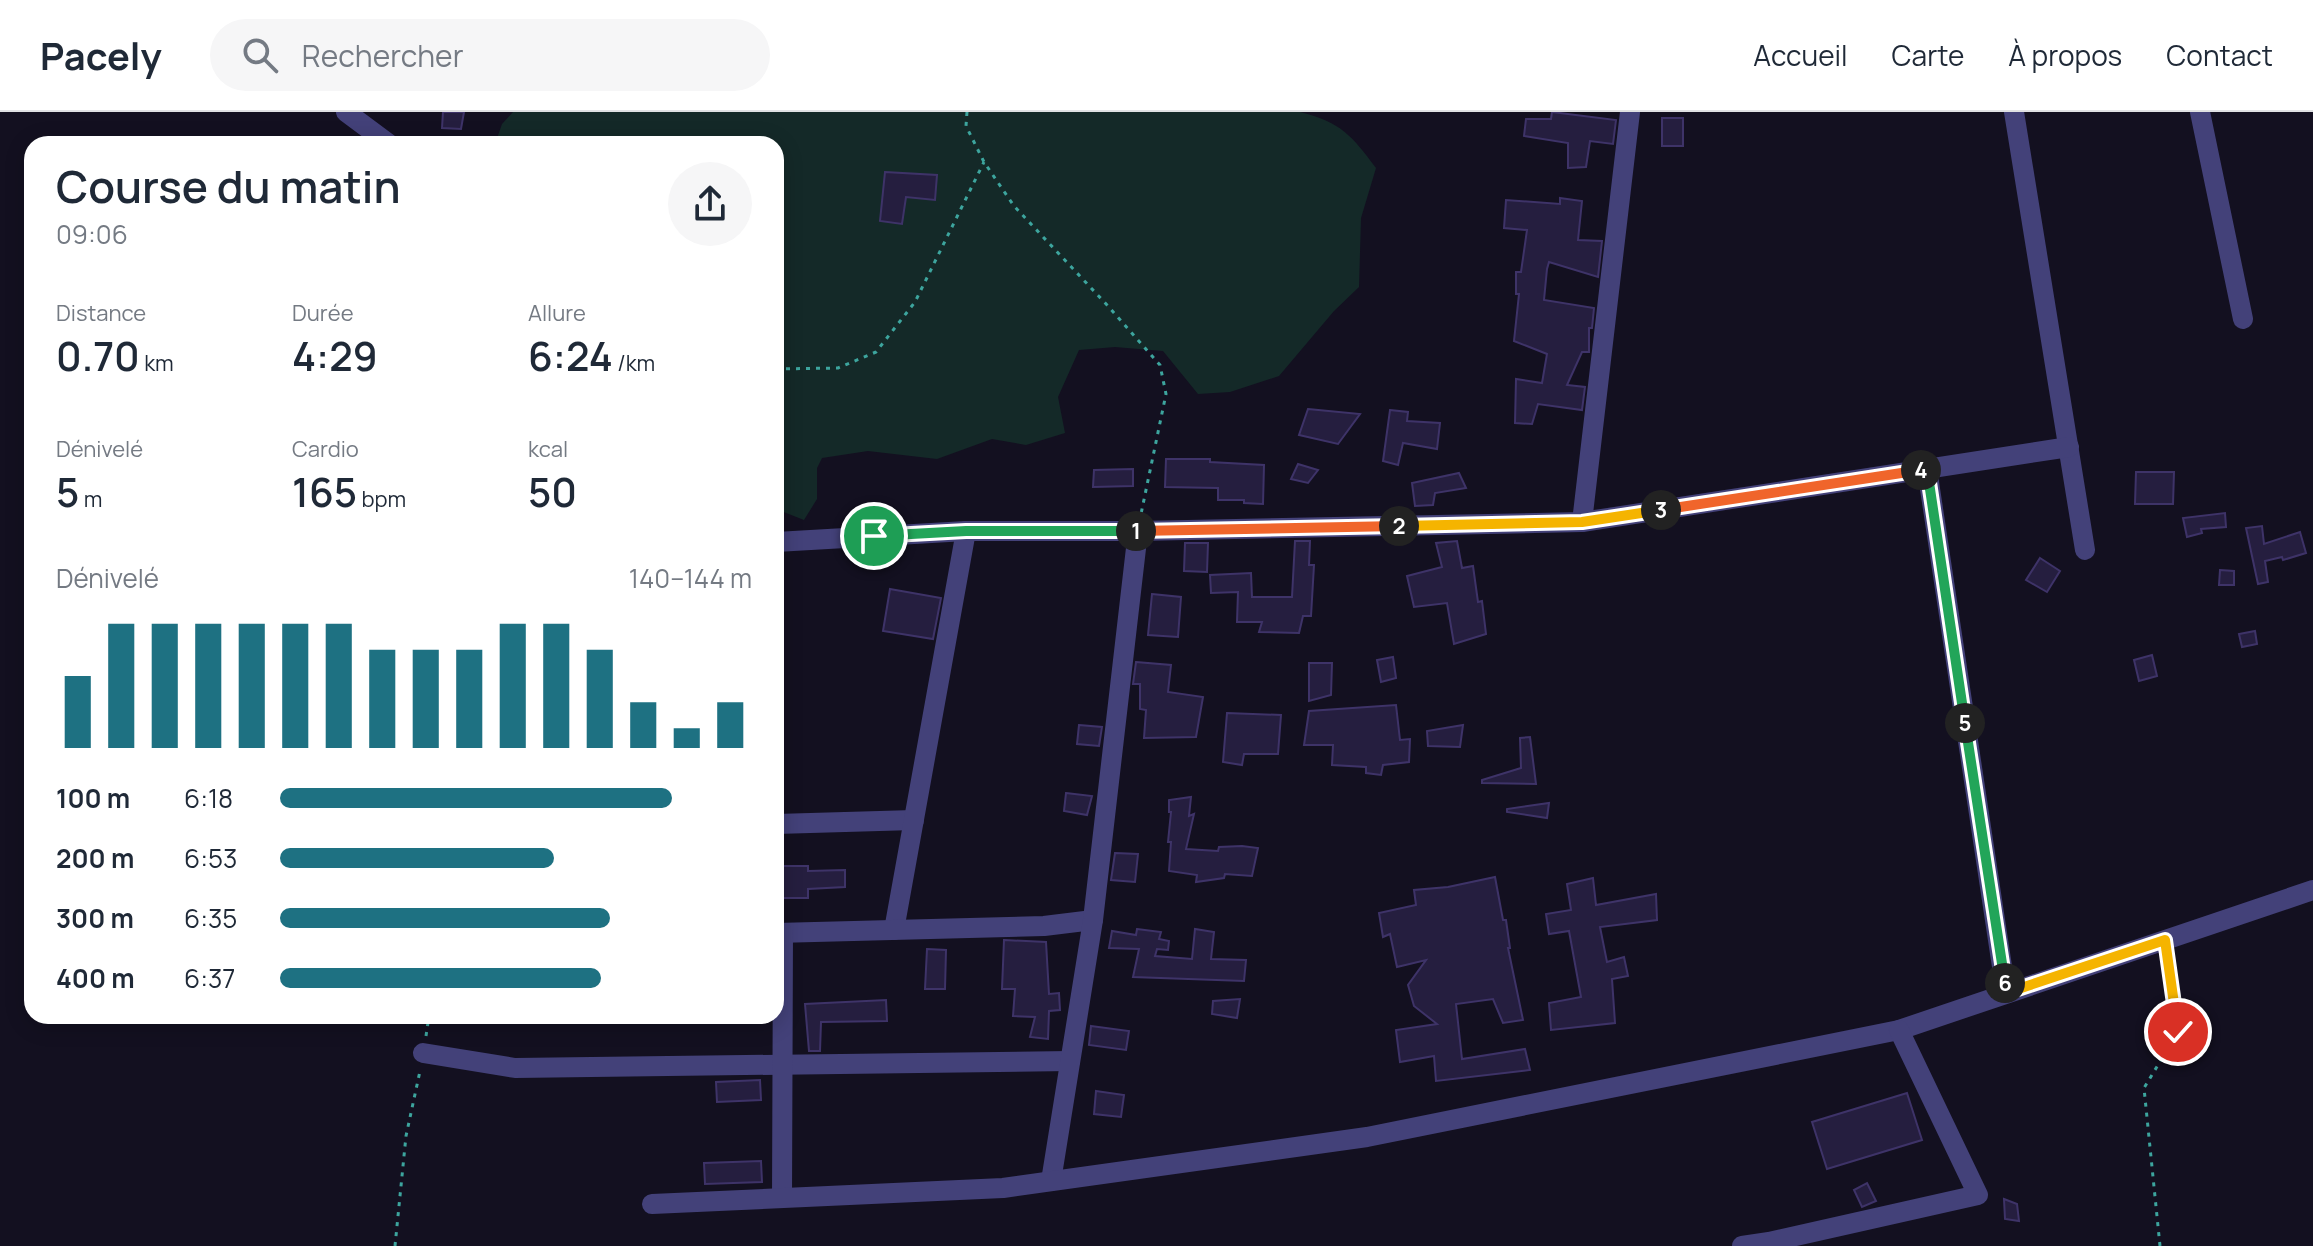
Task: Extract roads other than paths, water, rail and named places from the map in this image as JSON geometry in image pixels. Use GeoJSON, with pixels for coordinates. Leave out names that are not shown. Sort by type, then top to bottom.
{"type":"FeatureCollection","features":[{"type":"Feature","properties":{"kind":"street"},"geometry":{"type":"LineString","coordinates":[[346,112],[378,136]]}},
{"type":"Feature","properties":{"kind":"street"},"geometry":{"type":"LineString","coordinates":[[1582,522],[1630,112]]}},
{"type":"Feature","properties":{"kind":"street"},"geometry":{"type":"LineString","coordinates":[[2014,112],[2085,550]]}},
{"type":"Feature","properties":{"kind":"street"},"geometry":{"type":"LineString","coordinates":[[2200,112],[2243,319]]}},
{"type":"Feature","properties":{"kind":"street"},"geometry":{"type":"LineString","coordinates":[[784,542],[966,531],[1138,531],[1582,522],[2069,447]]}},
{"type":"Feature","properties":{"kind":"street"},"geometry":{"type":"LineString","coordinates":[[1927,469],[2006,993]]}},
{"type":"Feature","properties":{"kind":"street"},"geometry":{"type":"LineString","coordinates":[[894,930],[966,531]]}},
{"type":"Feature","properties":{"kind":"street"},"geometry":{"type":"LineString","coordinates":[[1051,1181],[1093,920],[1138,531]]}},
{"type":"Feature","properties":{"kind":"street"},"geometry":{"type":"LineString","coordinates":[[784,824],[914,820]]}},
{"type":"Feature","properties":{"kind":"street"},"geometry":{"type":"LineString","coordinates":[[652,1204],[1003,1188],[1367,1137],[1899,1030],[2313,890]]}},
{"type":"Feature","properties":{"kind":"street"},"geometry":{"type":"LineString","coordinates":[[784,933],[1044,926],[1093,920]]}},
{"type":"Feature","properties":{"kind":"street"},"geometry":{"type":"LineString","coordinates":[[781,1024],[782,1198]]}},
{"type":"Feature","properties":{"kind":"street"},"geometry":{"type":"LineString","coordinates":[[1742,1246],[1978,1195],[1899,1030]]}},
{"type":"Feature","properties":{"kind":"street"},"geometry":{"type":"LineString","coordinates":[[423,1053],[515,1068],[1070,1061]]}}]}
